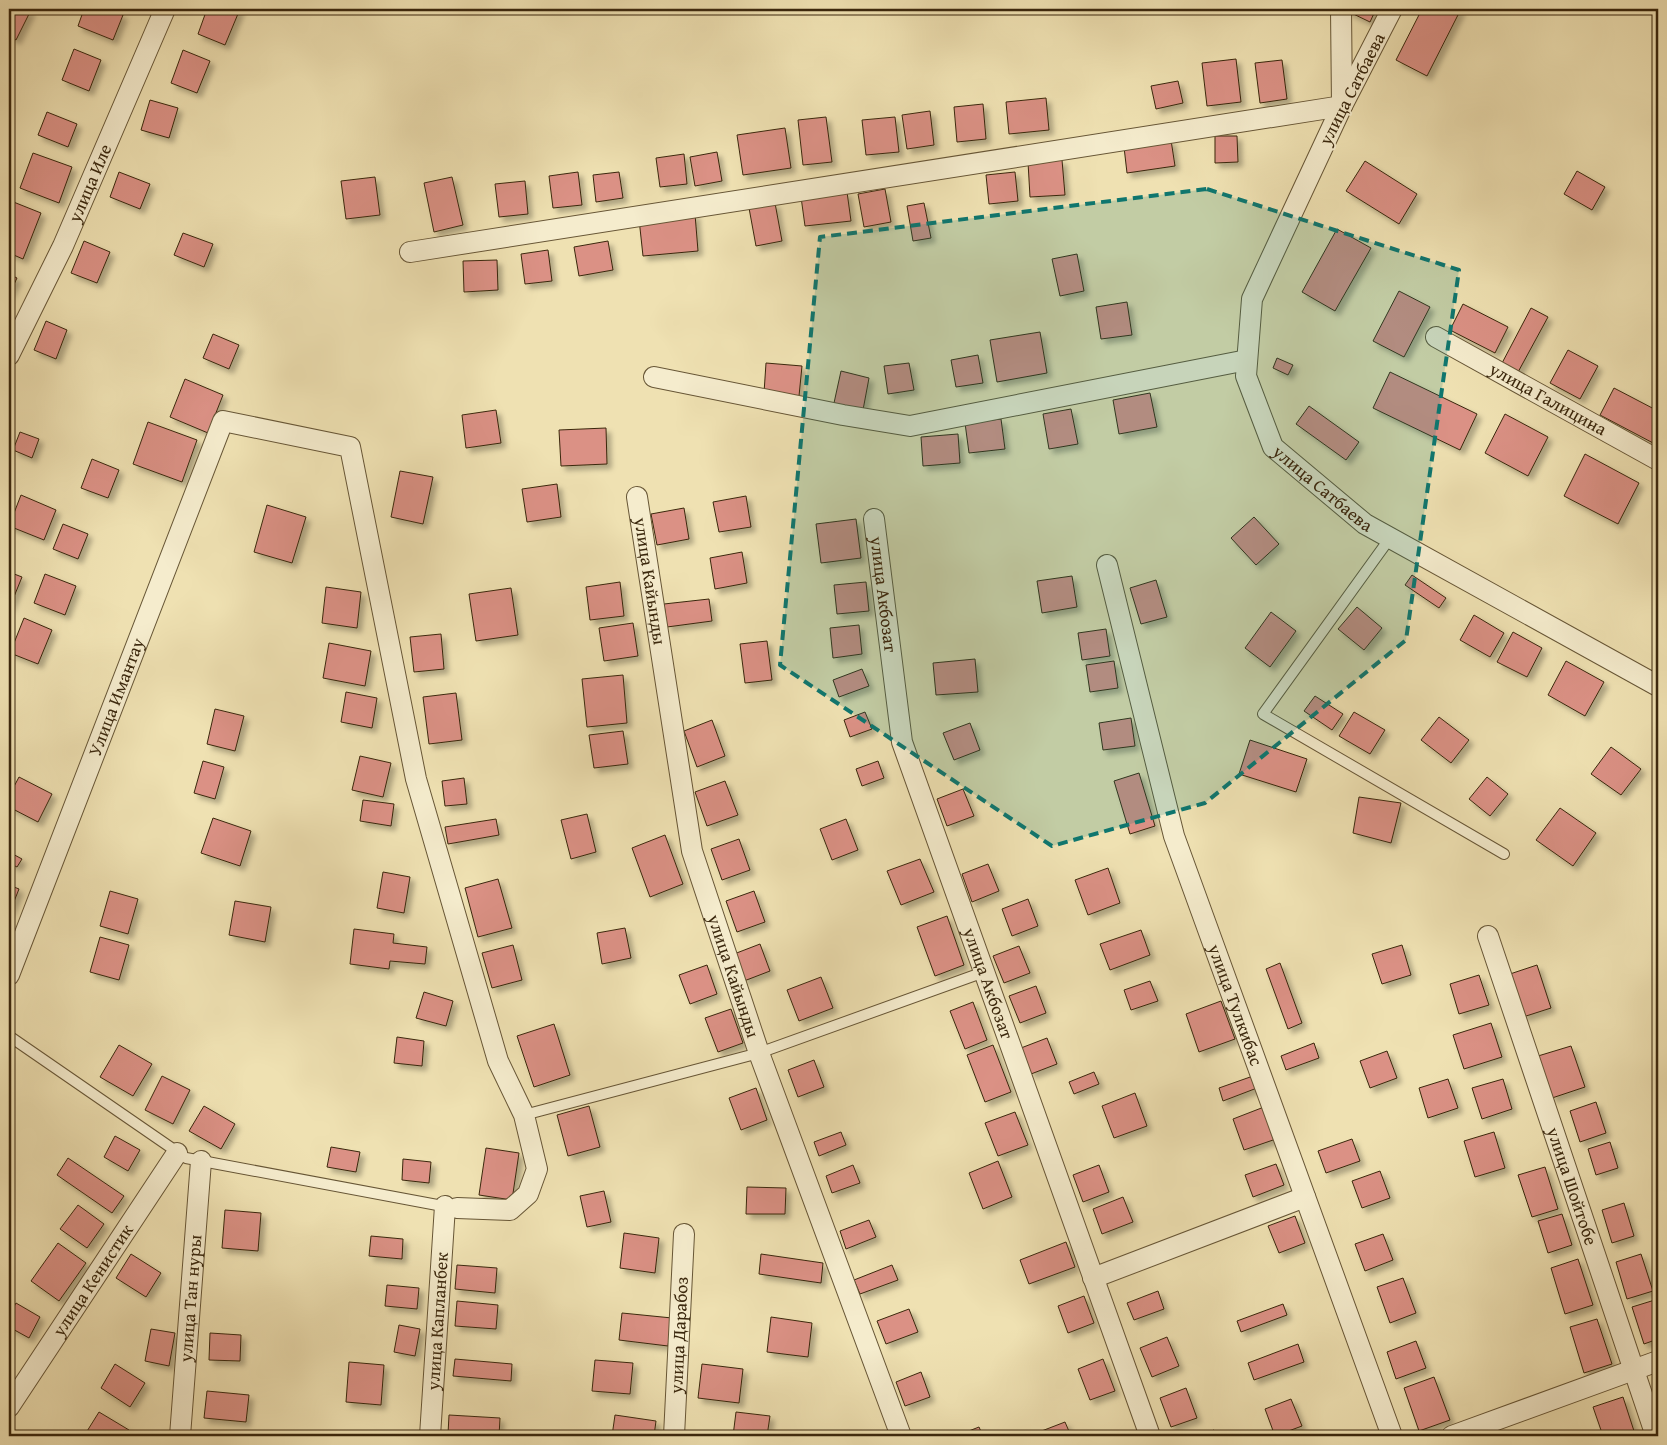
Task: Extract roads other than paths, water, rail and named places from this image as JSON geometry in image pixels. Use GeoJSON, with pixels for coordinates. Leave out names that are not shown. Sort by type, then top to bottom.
{"type":"FeatureCollection","features":[{"type":"Feature","properties":{"kind":"street","name":"улица Иле"},"geometry":{"type":"LineString","coordinates":[[9,354],[63,246],[165,9]]}},
{"type":"Feature","properties":{"kind":"street"},"geometry":{"type":"LineString","coordinates":[[410,252],[1342,106],[1341,9]]}},
{"type":"Feature","properties":{"kind":"street","name":"улица Сатбаева"},"geometry":{"type":"LineString","coordinates":[[1392,9],[1342,106],[1252,299],[1246,376],[1273,447],[1365,524],[1658,686]]}},
{"type":"Feature","properties":{"kind":"street","name":"улица Галицина"},"geometry":{"type":"LineString","coordinates":[[1436,338],[1658,460]]}},
{"type":"Feature","properties":{"kind":"street"},"geometry":{"type":"LineString","coordinates":[[654,377],[843,415],[910,426],[1247,360]]}},
{"type":"Feature","properties":{"kind":"street","name":"Улица Имантау"},"geometry":{"type":"LineString","coordinates":[[9,974],[223,420],[350,447],[416,779],[498,1061],[524,1115]]}},
{"type":"Feature","properties":{"kind":"street","name":"улица Кайынды"},"geometry":{"type":"LineString","coordinates":[[636,497],[692,851],[758,1053],[900,1436]]}},
{"type":"Feature","properties":{"kind":"street","name":"улица Акбозат"},"geometry":{"type":"LineString","coordinates":[[874,518],[902,742],[1150,1436]]}},
{"type":"Feature","properties":{"kind":"street","name":"улица Тулкибас"},"geometry":{"type":"LineString","coordinates":[[1107,565],[1174,836],[1392,1436]]}},
{"type":"Feature","properties":{"kind":"street","name":"улица Шойтобе"},"geometry":{"type":"LineString","coordinates":[[1488,936],[1656,1436]]}},
{"type":"Feature","properties":{"kind":"street"},"geometry":{"type":"LineString","coordinates":[[451,1207],[510,1210],[528,1194],[537,1169],[524,1115]]}},
{"type":"Feature","properties":{"kind":"street","name":"улица Кенистик"},"geometry":{"type":"LineString","coordinates":[[9,1407],[177,1153]]}},
{"type":"Feature","properties":{"kind":"street","name":"улица Тан нуры"},"geometry":{"type":"LineString","coordinates":[[180,1436],[201,1161]]}},
{"type":"Feature","properties":{"kind":"street"},"geometry":{"type":"LineString","coordinates":[[1094,1278],[1305,1197]]}},
{"type":"Feature","properties":{"kind":"street","name":"улица Капланбек"},"geometry":{"type":"LineString","coordinates":[[430,1436],[451,1207]]}},
{"type":"Feature","properties":{"kind":"street","name":"улица Дарабоз"},"geometry":{"type":"LineString","coordinates":[[674,1436],[684,1234]]}},
{"type":"Feature","properties":{"kind":"street"},"geometry":{"type":"LineString","coordinates":[[1452,1436],[1658,1361]]}},
{"type":"Feature","properties":{"kind":"lane"},"geometry":{"type":"LineString","coordinates":[[1390,538],[1263,714],[1504,854]]}},
{"type":"Feature","properties":{"kind":"lane"},"geometry":{"type":"LineString","coordinates":[[524,1115],[758,1053],[984,972]]}},
{"type":"Feature","properties":{"kind":"lane"},"geometry":{"type":"LineString","coordinates":[[9,1036],[186,1158],[451,1207]]}}]}
